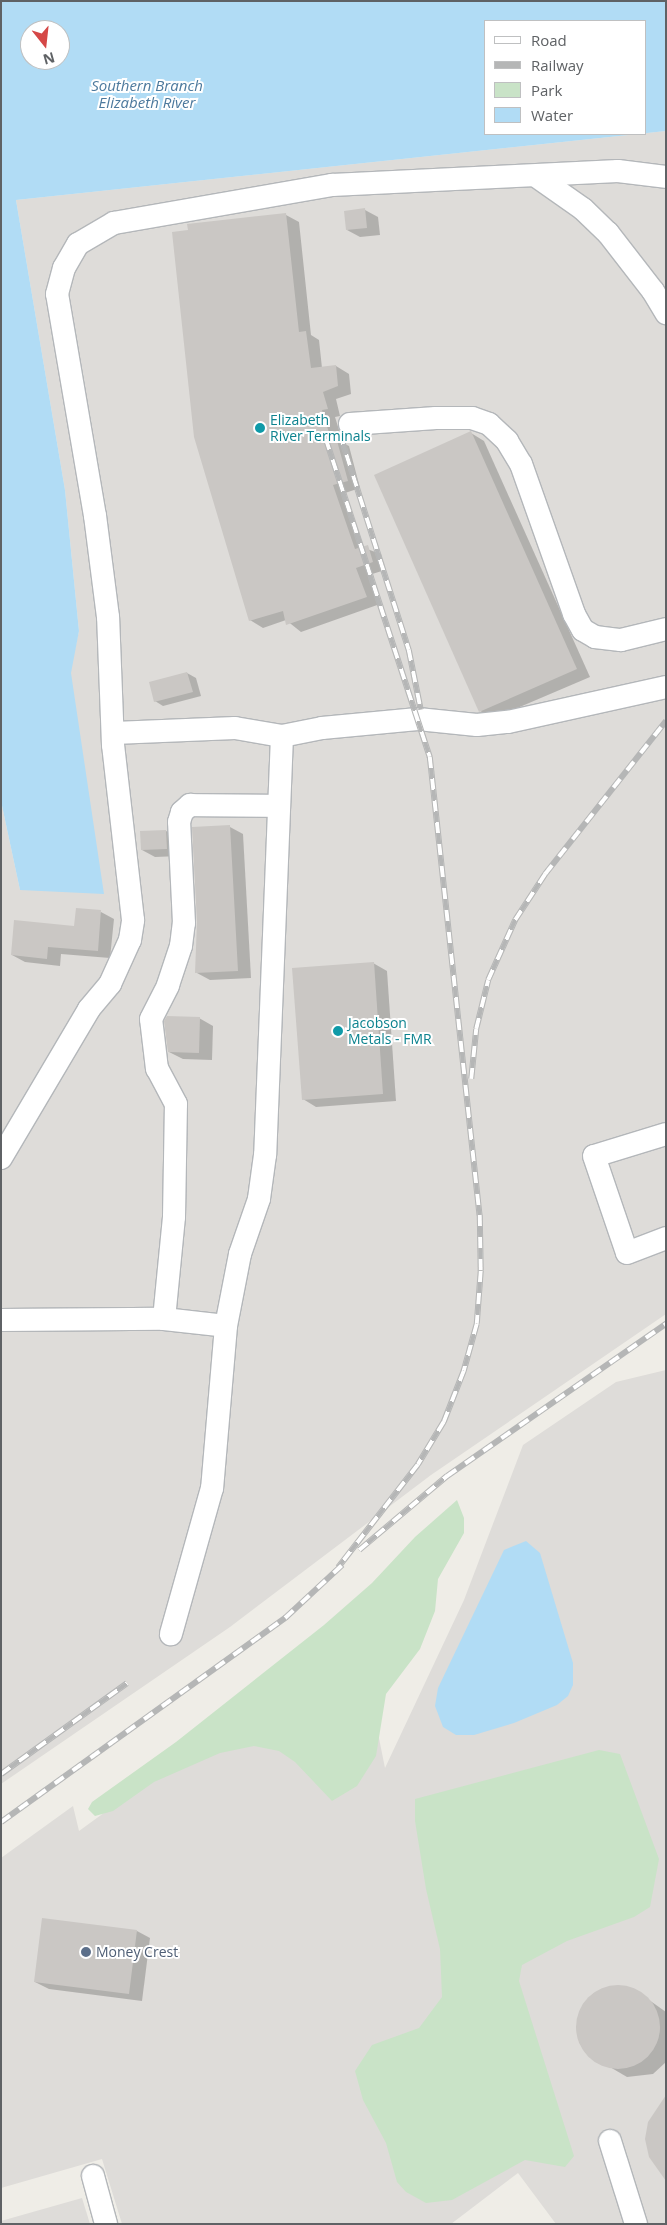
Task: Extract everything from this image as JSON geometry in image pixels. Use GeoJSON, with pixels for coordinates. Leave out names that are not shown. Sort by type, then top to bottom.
{"type":"FeatureCollection","features":[{"type":"Feature","properties":{"kind":"street"},"geometry":{"type":"LineString","coordinates":[[1,1158],[89,1009],[110,984],[130,940],[133,920],[114,733],[108,617],[95,516],[57,294],[64,268],[78,244],[114,223],[332,185],[411,179],[536,176],[618,170],[666,177]]}},
{"type":"Feature","properties":{"kind":"street"},"geometry":{"type":"LineString","coordinates":[[536,176],[571,200],[608,233],[654,291],[666,313]]}},
{"type":"Feature","properties":{"kind":"street"},"geometry":{"type":"LineString","coordinates":[[350,424],[436,418],[472,418],[489,424],[507,440],[521,464],[574,614],[583,630],[595,638],[621,640],[666,629]]}},
{"type":"Feature","properties":{"kind":"street"},"geometry":{"type":"LineString","coordinates":[[114,733],[235,728],[282,736],[322,728],[418,719],[477,725],[508,722],[666,687]]}},
{"type":"Feature","properties":{"kind":"street"},"geometry":{"type":"LineString","coordinates":[[171,1634],[212,1488],[226,1326],[240,1254],[259,1199],[265,1155],[282,736]]}},
{"type":"Feature","properties":{"kind":"street"},"geometry":{"type":"LineString","coordinates":[[164,1319],[174,1217],[176,1104],[173,1093],[157,1069],[151,1019],[168,985],[183,930],[180,822],[182,812],[190,805],[279,806]]}},
{"type":"Feature","properties":{"kind":"street"},"geometry":{"type":"LineString","coordinates":[[666,1134],[594,1156],[627,1253],[666,1238]]}},
{"type":"Feature","properties":{"kind":"street"},"geometry":{"type":"LineString","coordinates":[[1,1320],[164,1319],[226,1326]]}},
{"type":"Feature","properties":{"kind":"street"},"geometry":{"type":"LineString","coordinates":[[610,2141],[636,2224]]}},
{"type":"Feature","properties":{"kind":"street"},"geometry":{"type":"LineString","coordinates":[[93,2176],[106,2224]]}},
{"type":"Feature","properties":{"kind":"shaded area"},"geometry":{"type":"Polygon","coordinates":[[[666,131],[666,1314],[431,1475],[230,1627],[1,1784],[1,801],[20,890],[79,631],[65,490],[16,200],[628,135],[647,135],[647,133],[666,131]]]}},
{"type":"Feature","properties":{"kind":"shaded area"},"geometry":{"type":"Polygon","coordinates":[[[666,1370],[666,2224],[556,2224],[518,2173],[451,2224],[122,2224],[102,2159],[1,2188],[1,1858],[73,1806],[79,1831],[254,1704],[362,1654],[385,1768],[464,1600],[523,1445],[616,1382],[666,1370]]]}},
{"type":"Feature","properties":{"kind":"shaded area"},"geometry":{"type":"Polygon","coordinates":[[[82,2198],[90,2224],[1,2224],[1,2221],[82,2198]]]}},
{"type":"Feature","properties":{"kind":"green space"},"geometry":{"type":"Polygon","coordinates":[[[457,1500],[464,1518],[464,1533],[438,1579],[435,1611],[420,1649],[386,1694],[376,1756],[357,1786],[332,1801],[295,1762],[279,1751],[254,1746],[220,1753],[154,1782],[113,1811],[95,1816],[88,1809],[92,1802],[176,1742],[324,1625],[372,1583],[415,1537],[457,1500]]]}},
{"type":"Feature","properties":{"kind":"green space"},"geometry":{"type":"Polygon","coordinates":[[[599,1750],[620,1754],[659,1859],[650,1907],[634,1917],[567,1941],[522,1965],[519,1981],[574,2156],[565,2167],[525,2160],[452,2200],[426,2203],[406,2192],[397,2182],[386,2143],[363,2100],[355,2071],[372,2045],[419,2028],[442,1997],[440,1949],[426,1889],[415,1821],[415,1799],[599,1750]]]}},
{"type":"Feature","properties":{"kind":"water","name":"Southern Branch Elizabeth River"},"geometry":{"type":"Polygon","coordinates":[[[1,1],[666,1],[666,131],[647,133],[647,20],[484,20],[484,135],[629,135],[16,200],[65,490],[79,631],[71,673],[104,894],[20,890],[1,801],[1,1]]]}},
{"type":"Feature","properties":{"kind":"water"},"geometry":{"type":"Polygon","coordinates":[[[526,1541],[540,1553],[573,1663],[573,1685],[568,1696],[557,1705],[514,1723],[474,1735],[456,1735],[443,1727],[435,1706],[438,1688],[504,1550],[526,1541]]]}},
{"type":"Feature","properties":{"kind":"building"},"geometry":{"type":"Polygon","coordinates":[[[365,208],[367,228],[346,230],[344,211],[365,208]]]}},
{"type":"Feature","properties":{"kind":"building","name":"Elizabeth River Terminals"},"geometry":{"type":"Polygon","coordinates":[[[286,213],[299,332],[306,331],[311,368],[336,365],[338,386],[323,392],[328,409],[322,410],[331,439],[336,437],[348,481],[333,485],[355,549],[368,545],[373,562],[356,568],[367,597],[286,625],[283,611],[249,621],[194,437],[172,232],[188,230],[187,224],[286,213]]]}},
{"type":"Feature","properties":{"kind":"building"},"geometry":{"type":"Polygon","coordinates":[[[471,431],[577,669],[479,712],[374,475],[471,431]]]}},
{"type":"Feature","properties":{"kind":"building"},"geometry":{"type":"Polygon","coordinates":[[[187,672],[193,692],[154,702],[149,682],[187,672]]]}},
{"type":"Feature","properties":{"kind":"building"},"geometry":{"type":"Polygon","coordinates":[[[230,825],[238,971],[195,973],[197,922],[192,827],[230,825]]]}},
{"type":"Feature","properties":{"kind":"building"},"geometry":{"type":"Polygon","coordinates":[[[166,830],[167,849],[141,850],[140,831],[166,830]]]}},
{"type":"Feature","properties":{"kind":"building"},"geometry":{"type":"Polygon","coordinates":[[[76,908],[101,910],[98,951],[48,947],[47,959],[11,955],[14,920],[74,926],[76,908]]]}},
{"type":"Feature","properties":{"kind":"building","name":"Jacobson Metals - FMR"},"geometry":{"type":"Polygon","coordinates":[[[374,962],[383,1094],[302,1100],[292,968],[374,962]]]}},
{"type":"Feature","properties":{"kind":"building"},"geometry":{"type":"Polygon","coordinates":[[[167,1016],[200,1017],[199,1053],[168,1052],[164,1021],[167,1016]]]}},
{"type":"Feature","properties":{"kind":"building","name":"Money Crest"},"geometry":{"type":"Polygon","coordinates":[[[42,1918],[137,1930],[129,1994],[34,1982],[42,1918]]]}},
{"type":"Feature","properties":{"kind":"building"},"geometry":{"type":"Polygon","coordinates":[[[618,1985],[634,1988],[648,1997],[657,2011],[660,2027],[657,2043],[648,2057],[634,2066],[618,2069],[602,2066],[588,2057],[579,2043],[576,2027],[579,2011],[588,1997],[602,1988],[618,1985]]]}},
{"type":"Feature","properties":{"kind":"building"},"geometry":{"type":"Polygon","coordinates":[[[666,2095],[666,2181],[649,2157],[645,2139],[648,2122],[666,2095]]]}},
{"type":"Feature","properties":{"kind":"railway"},"geometry":{"type":"LineString","coordinates":[[340,434],[409,650],[421,710]]}},
{"type":"Feature","properties":{"kind":"railway"},"geometry":{"type":"LineString","coordinates":[[326,439],[430,757],[480,1215],[481,1271],[477,1324],[464,1371],[444,1422],[418,1465],[338,1568]]}},
{"type":"Feature","properties":{"kind":"railway"},"geometry":{"type":"LineString","coordinates":[[471,1079],[476,1029],[488,980],[515,920],[545,874],[666,721]]}},
{"type":"Feature","properties":{"kind":"railway"},"geometry":{"type":"LineString","coordinates":[[359,1550],[447,1476],[666,1324]]}},
{"type":"Feature","properties":{"kind":"railway"},"geometry":{"type":"LineString","coordinates":[[1,1822],[285,1618],[342,1565]]}},
{"type":"Feature","properties":{"kind":"railway"},"geometry":{"type":"LineString","coordinates":[[1,1774],[127,1683]]}},
{"type":"Feature","properties":{"kind":"place","name":"Elizabeth River Terminals"},"geometry":{"type":"Point","coordinates":[260,428]}},
{"type":"Feature","properties":{"kind":"place","name":"Jacobson Metals - FMR"},"geometry":{"type":"Point","coordinates":[338,1031]}},
{"type":"Feature","properties":{"kind":"place","name":"Money Crest"},"geometry":{"type":"Point","coordinates":[86,1952]}}]}
